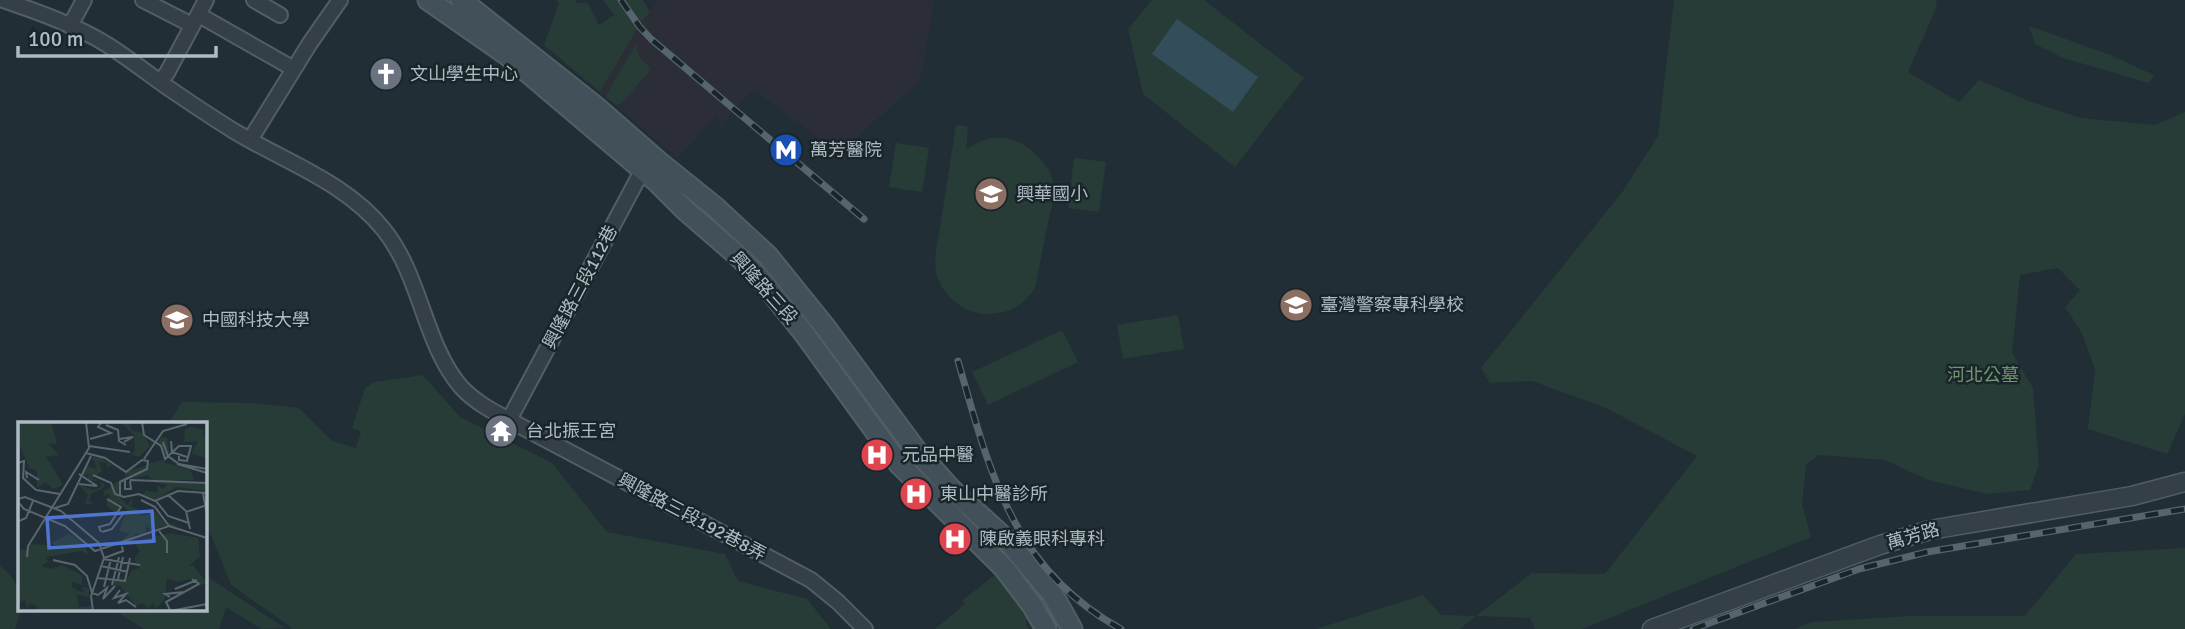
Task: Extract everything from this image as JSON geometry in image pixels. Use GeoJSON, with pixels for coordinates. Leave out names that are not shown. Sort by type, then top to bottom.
{"type":"FeatureCollection","features":[{"type":"Feature","properties":{"kind":"main road","name":"興隆路三段"},"geometry":{"type":"LineString","coordinates":[[429,0],[507,55],[650,166],[715,207],[768,256],[827,328],[916,450],[950,488],[1008,541],[1054,596],[1072,629]]}},
{"type":"Feature","properties":{"kind":"main road","name":"興隆路三段"},"geometry":{"type":"LineString","coordinates":[[461,0],[596,106],[650,166],[758,276],[803,332],[900,464],[1004,568],[1032,604],[1046,629]]}},
{"type":"Feature","properties":{"kind":"street","name":"興隆路三段192巷8弄"},"geometry":{"type":"LineString","coordinates":[[3,0],[105,43],[250,140],[352,198],[376,221],[395,245],[406,265],[448,369],[475,400],[811,580],[865,629]]}},
{"type":"Feature","properties":{"kind":"street"},"geometry":{"type":"LineString","coordinates":[[70,26],[84,0]]}},
{"type":"Feature","properties":{"kind":"street"},"geometry":{"type":"LineString","coordinates":[[144,0],[196,20],[294,69]]}},
{"type":"Feature","properties":{"kind":"street"},"geometry":{"type":"LineString","coordinates":[[160,82],[206,0]]}},
{"type":"Feature","properties":{"kind":"street"},"geometry":{"type":"LineString","coordinates":[[254,0],[280,15]]}},
{"type":"Feature","properties":{"kind":"street"},"geometry":{"type":"LineString","coordinates":[[250,140],[340,0]]}},
{"type":"Feature","properties":{"kind":"street","name":"興隆路三段112巷"},"geometry":{"type":"LineString","coordinates":[[509,420],[650,166]]}},
{"type":"Feature","properties":{"kind":"street","name":"萬芳路"},"geometry":{"type":"LineString","coordinates":[[1651,629],[1880,545],[1930,530],[2132,496],[2185,482]]}},
{"type":"Feature","properties":{"kind":"shaded area","name":"萬芳醫院"},"geometry":{"type":"Polygon","coordinates":[[[658,0],[934,0],[922,74],[917,84],[839,153],[754,90],[724,121],[724,135],[716,117],[677,158],[600,92],[642,21],[658,0]]]}},
{"type":"Feature","properties":{"kind":"green space"},"geometry":{"type":"Polygon","coordinates":[[[556,0],[588,3],[599,25],[614,15],[603,0],[643,0],[650,12],[600,92],[544,45],[559,3],[556,0]]]}},
{"type":"Feature","properties":{"kind":"green space"},"geometry":{"type":"Polygon","coordinates":[[[1152,0],[1204,0],[1304,78],[1235,167],[1143,94],[1128,29],[1152,0]]]}},
{"type":"Feature","properties":{"kind":"green space","name":"河北公墓"},"geometry":{"type":"Polygon","coordinates":[[[1674,0],[1935,0],[1937,6],[1908,72],[1959,102],[1979,80],[2031,102],[2081,118],[2155,125],[2185,112],[2185,414],[2167,454],[2088,429],[2095,370],[2082,333],[2065,307],[2080,290],[2058,268],[2020,275],[2012,353],[2033,388],[2039,465],[2030,490],[1987,494],[1928,480],[1885,460],[1819,455],[1806,464],[1802,504],[1811,537],[1582,629],[1535,629],[1530,618],[1476,616],[1532,573],[1605,574],[1697,456],[1606,408],[1532,381],[1490,383],[1481,368],[1623,191],[1658,136],[1674,0]]]}},
{"type":"Feature","properties":{"kind":"green space"},"geometry":{"type":"Polygon","coordinates":[[[2029,26],[2108,54],[2154,75],[2149,83],[2063,58],[2035,44],[2029,26]]]}},
{"type":"Feature","properties":{"kind":"green space"},"geometry":{"type":"Polygon","coordinates":[[[636,44],[639,57],[651,69],[622,103],[617,105],[605,97],[636,44]]]}},
{"type":"Feature","properties":{"kind":"green space"},"geometry":{"type":"Polygon","coordinates":[[[956,125],[968,127],[966,149],[993,138],[1006,138],[1022,144],[1044,163],[1054,184],[1035,288],[1020,305],[1001,313],[977,313],[962,307],[949,297],[937,276],[936,249],[956,125]]]}},
{"type":"Feature","properties":{"kind":"green space"},"geometry":{"type":"Polygon","coordinates":[[[896,143],[929,148],[922,192],[889,187],[896,143]]]}},
{"type":"Feature","properties":{"kind":"green space"},"geometry":{"type":"Polygon","coordinates":[[[1074,158],[1106,162],[1099,212],[1068,208],[1074,158]]]}},
{"type":"Feature","properties":{"kind":"green space"},"geometry":{"type":"Polygon","coordinates":[[[1178,315],[1184,349],[1123,359],[1117,325],[1178,315]]]}},
{"type":"Feature","properties":{"kind":"green space"},"geometry":{"type":"Polygon","coordinates":[[[1062,330],[1078,362],[988,405],[972,372],[1062,330]]]}},
{"type":"Feature","properties":{"kind":"green space"},"geometry":{"type":"Polygon","coordinates":[[[423,375],[460,417],[552,463],[607,532],[725,554],[738,581],[807,599],[831,629],[290,629],[291,627],[231,585],[209,530],[206,528],[206,422],[169,422],[182,402],[254,403],[299,408],[332,441],[356,448],[361,432],[352,428],[365,388],[374,382],[423,375]]]}},
{"type":"Feature","properties":{"kind":"green space"},"geometry":{"type":"Polygon","coordinates":[[[2185,548],[2185,629],[1795,629],[1812,622],[1911,616],[2025,616],[2076,554],[2185,548]]]}},
{"type":"Feature","properties":{"kind":"green space"},"geometry":{"type":"Polygon","coordinates":[[[0,566],[13,580],[17,591],[18,612],[20,612],[15,629],[0,629],[0,566]]]}},
{"type":"Feature","properties":{"kind":"green space"},"geometry":{"type":"Polygon","coordinates":[[[996,574],[1028,613],[1026,624],[1029,629],[935,629],[965,604],[963,600],[996,574]]]}},
{"type":"Feature","properties":{"kind":"green space"},"geometry":{"type":"Polygon","coordinates":[[[206,576],[285,628],[261,629],[226,607],[219,629],[144,629],[117,612],[206,612],[206,576]]]}},
{"type":"Feature","properties":{"kind":"green space"},"geometry":{"type":"Polygon","coordinates":[[[1423,595],[1441,615],[1476,616],[1460,629],[1316,629],[1423,595]]]}},
{"type":"Feature","properties":{"kind":"water"},"geometry":{"type":"Polygon","coordinates":[[[1177,19],[1258,77],[1233,112],[1152,54],[1177,19]]]}},
{"type":"Feature","properties":{"kind":"railway"},"geometry":{"type":"LineString","coordinates":[[621,0],[651,39],[864,219]]}},
{"type":"Feature","properties":{"kind":"railway"},"geometry":{"type":"LineString","coordinates":[[958,361],[995,479],[1030,547],[1054,577],[1084,605],[1121,629]]}},
{"type":"Feature","properties":{"kind":"railway"},"geometry":{"type":"LineString","coordinates":[[1693,629],[1859,569],[1927,552],[2185,509]]}},
{"type":"Feature","properties":{"kind":"place","name":"文山學生中心"},"geometry":{"type":"Point","coordinates":[386,74]}},
{"type":"Feature","properties":{"kind":"place","name":"萬芳醫院"},"geometry":{"type":"Point","coordinates":[786,150]}},
{"type":"Feature","properties":{"kind":"place","name":"興華國小"},"geometry":{"type":"Point","coordinates":[991,194]}},
{"type":"Feature","properties":{"kind":"place","name":"臺灣警察專科學校"},"geometry":{"type":"Point","coordinates":[1296,305]}},
{"type":"Feature","properties":{"kind":"place","name":"中國科技大學"},"geometry":{"type":"Point","coordinates":[177,320]}},
{"type":"Feature","properties":{"kind":"place","name":"台北振王宮"},"geometry":{"type":"Point","coordinates":[501,431]}},
{"type":"Feature","properties":{"kind":"place","name":"元品中醫"},"geometry":{"type":"Point","coordinates":[877,455]}},
{"type":"Feature","properties":{"kind":"place","name":"東山中醫診所"},"geometry":{"type":"Point","coordinates":[916,494]}},
{"type":"Feature","properties":{"kind":"place","name":"陳啟義眼科專科"},"geometry":{"type":"Point","coordinates":[955,539]}}]}
